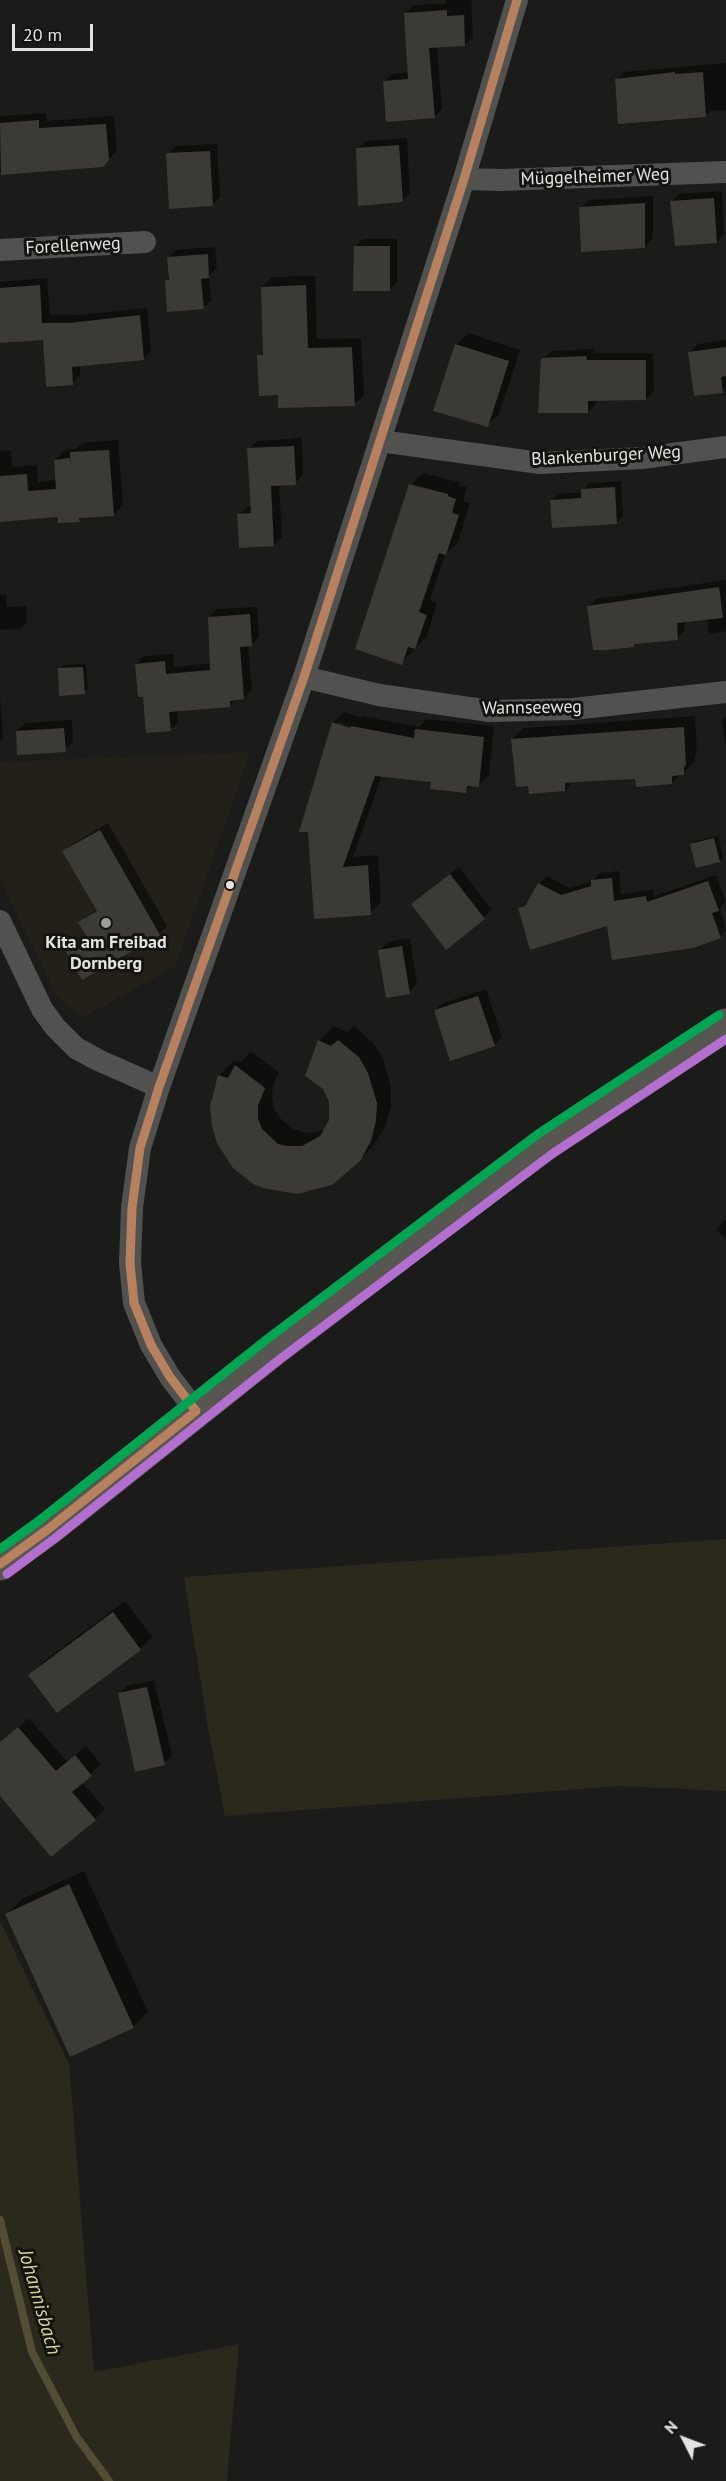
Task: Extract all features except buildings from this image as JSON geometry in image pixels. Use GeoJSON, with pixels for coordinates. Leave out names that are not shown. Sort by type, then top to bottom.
{"type":"FeatureCollection","features":[{"type":"Feature","properties":{"kind":"main road"},"geometry":{"type":"LineString","coordinates":[[0,1564],[47,1530],[362,1281],[545,1144],[726,1024]]}},
{"type":"Feature","properties":{"kind":"street"},"geometry":{"type":"LineString","coordinates":[[196,1411],[170,1377],[151,1345],[134,1303],[130,1263],[132,1208],[140,1148],[159,1086],[304,677],[464,179],[517,0]]}},
{"type":"Feature","properties":{"kind":"street","name":"Müggelheimer Weg"},"geometry":{"type":"LineString","coordinates":[[464,179],[726,172]]}},
{"type":"Feature","properties":{"kind":"street","name":"Forellenweg"},"geometry":{"type":"LineString","coordinates":[[0,250],[145,242]]}},
{"type":"Feature","properties":{"kind":"street","name":"Blankenburger Weg"},"geometry":{"type":"LineString","coordinates":[[380,441],[540,463],[642,458],[726,447]]}},
{"type":"Feature","properties":{"kind":"street","name":"Wannseeweg"},"geometry":{"type":"LineString","coordinates":[[304,677],[379,695],[490,711],[573,709],[726,692]]}},
{"type":"Feature","properties":{"kind":"street"},"geometry":{"type":"LineString","coordinates":[[0,921],[42,1009],[55,1027],[76,1048],[159,1086]]}},
{"type":"Feature","properties":{"kind":"shaded area","name":"Kita am Freibad Dornberg"},"geometry":{"type":"Polygon","coordinates":[[[250,752],[175,967],[82,1018],[56,995],[0,878],[0,762],[250,752]]]}},
{"type":"Feature","properties":{"kind":"shaded area"},"geometry":{"type":"Polygon","coordinates":[[[726,1539],[726,1791],[620,1786],[225,1816],[208,1728],[184,1577],[726,1539]]]}},
{"type":"Feature","properties":{"kind":"shaded area"},"geometry":{"type":"Polygon","coordinates":[[[0,1921],[69,2064],[94,2372],[239,2344],[227,2481],[0,2481],[0,1921]]]}},
{"type":"Feature","properties":{"kind":"waterway","name":"Johannisbach"},"geometry":{"type":"LineString","coordinates":[[0,2220],[32,2352],[76,2436],[109,2481]]}},
{"type":"Feature","properties":{"kind":"transit line"},"geometry":{"type":"LineString","coordinates":[[196,1411],[170,1377],[151,1345],[134,1303],[130,1263],[132,1208],[140,1148],[159,1087],[304,677],[464,179],[517,0]]}},
{"type":"Feature","properties":{"kind":"transit line"},"geometry":{"type":"LineString","coordinates":[[0,1549],[40,1520],[266,1340],[538,1134],[719,1015]]}},
{"type":"Feature","properties":{"kind":"transit line"},"geometry":{"type":"LineString","coordinates":[[7,1574],[280,1359],[552,1154],[726,1039]]}},
{"type":"Feature","properties":{"kind":"transit line"},"geometry":{"type":"LineString","coordinates":[[0,1564],[47,1530],[196,1411]]}},
{"type":"Feature","properties":{"kind":"place","name":"Kita am Freibad Dornberg"},"geometry":{"type":"Point","coordinates":[106,923]}}]}
